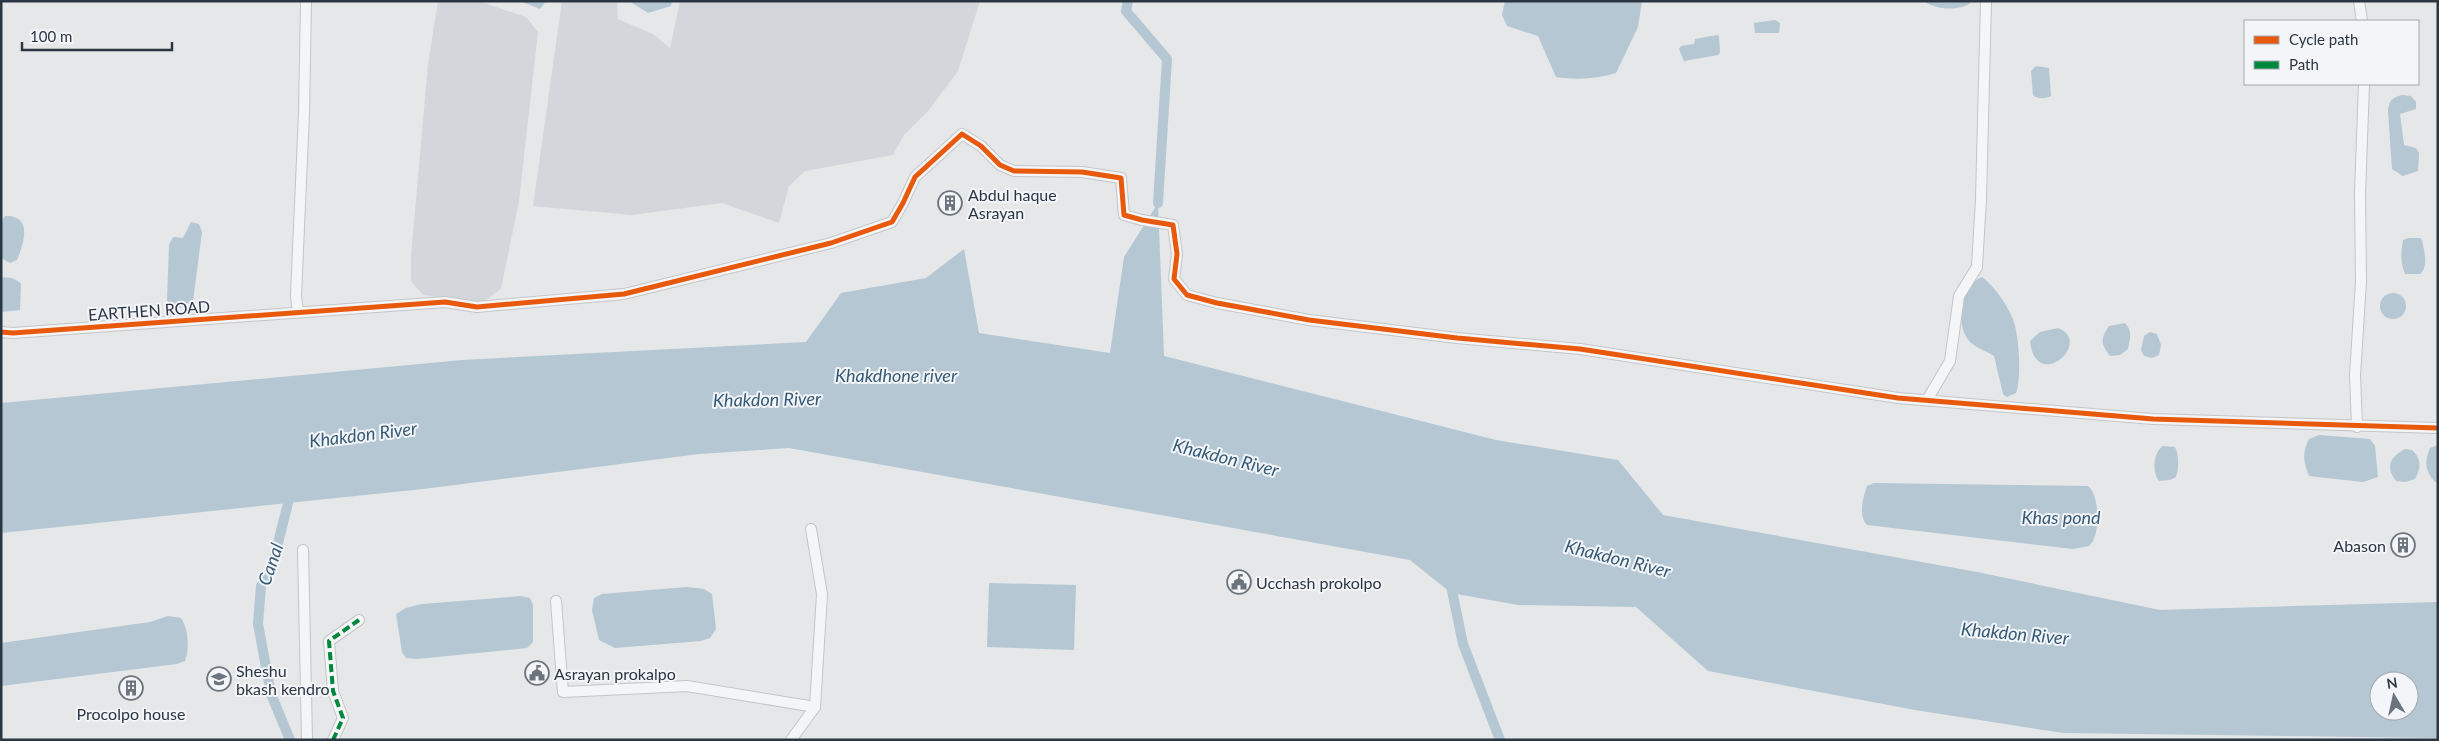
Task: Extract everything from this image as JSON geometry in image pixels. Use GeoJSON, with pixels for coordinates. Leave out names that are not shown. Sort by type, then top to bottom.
{"type":"FeatureCollection","features":[{"type":"Feature","properties":{"kind":"street"},"geometry":{"type":"LineString","coordinates":[[298,311],[296,296],[304,113],[306,1]]}},
{"type":"Feature","properties":{"kind":"street"},"geometry":{"type":"LineString","coordinates":[[1986,1],[1981,199],[1977,267],[1958,296],[1950,360],[1927,400],[2153,419],[2438,428]]}},
{"type":"Feature","properties":{"kind":"street"},"geometry":{"type":"LineString","coordinates":[[2359,1],[2362,20]]}},
{"type":"Feature","properties":{"kind":"street"},"geometry":{"type":"LineString","coordinates":[[2357,426],[2355,375],[2361,282],[2360,194],[2364,85]]}},
{"type":"Feature","properties":{"kind":"street","name":"EARTHEN ROAD"},"geometry":{"type":"LineString","coordinates":[[1,332],[13,333],[298,311],[445,302],[477,307],[624,294],[831,243],[892,222],[903,203],[914,177],[962,134],[981,146],[1000,165],[1014,171],[1082,172],[1121,178],[1124,214],[1142,220],[1174,225],[1177,254],[1174,279],[1187,295],[1217,304],[1309,320],[1457,338],[1580,349],[1898,398],[1927,400]]}},
{"type":"Feature","properties":{"kind":"street"},"geometry":{"type":"LineString","coordinates":[[791,740],[815,707],[822,594],[810,529]]}},
{"type":"Feature","properties":{"kind":"street"},"geometry":{"type":"LineString","coordinates":[[303,550],[307,740]]}},
{"type":"Feature","properties":{"kind":"street"},"geometry":{"type":"LineString","coordinates":[[556,601],[563,692],[687,686],[815,707]]}},
{"type":"Feature","properties":{"kind":"street"},"geometry":{"type":"LineString","coordinates":[[333,740],[343,718],[332,691],[329,641],[360,620]]}},
{"type":"Feature","properties":{"kind":"shaded area"},"geometry":{"type":"Polygon","coordinates":[[[438,1],[478,1],[526,17],[538,32],[519,201],[501,289],[483,302],[423,295],[411,281],[411,256],[428,64],[438,1]]]}},
{"type":"Feature","properties":{"kind":"shaded area"},"geometry":{"type":"Polygon","coordinates":[[[562,1],[617,1],[618,19],[653,34],[670,48],[680,1],[980,1],[958,71],[928,111],[904,135],[893,155],[805,171],[789,186],[779,223],[722,203],[632,215],[533,206],[562,1]]]}},
{"type":"Feature","properties":{"kind":"water"},"geometry":{"type":"Polygon","coordinates":[[[520,1],[546,1],[540,9],[520,1]]]}},
{"type":"Feature","properties":{"kind":"water"},"geometry":{"type":"Polygon","coordinates":[[[629,1],[672,1],[671,6],[648,13],[629,1]]]}},
{"type":"Feature","properties":{"kind":"water"},"geometry":{"type":"Polygon","coordinates":[[[1505,1],[1642,1],[1638,27],[1616,73],[1601,77],[1579,79],[1556,77],[1538,36],[1507,26],[1502,15],[1505,1]]]}},
{"type":"Feature","properties":{"kind":"water"},"geometry":{"type":"Polygon","coordinates":[[[1924,1],[1973,1],[1962,7],[1941,8],[1924,1]]]}},
{"type":"Feature","properties":{"kind":"water"},"geometry":{"type":"Polygon","coordinates":[[[1775,20],[1780,23],[1779,33],[1755,33],[1754,23],[1775,20]]]}},
{"type":"Feature","properties":{"kind":"water"},"geometry":{"type":"Polygon","coordinates":[[[1719,36],[1720,53],[1718,55],[1684,61],[1679,49],[1681,46],[1694,44],[1695,39],[1719,36]]]}},
{"type":"Feature","properties":{"kind":"water"},"geometry":{"type":"Polygon","coordinates":[[[2036,66],[2049,68],[2051,96],[2041,98],[2033,95],[2031,71],[2036,66]]]}},
{"type":"Feature","properties":{"kind":"water"},"geometry":{"type":"Polygon","coordinates":[[[2402,95],[2411,96],[2416,102],[2416,109],[2400,114],[2404,145],[2416,148],[2419,153],[2418,171],[2403,176],[2392,169],[2388,111],[2392,100],[2402,95]]]}},
{"type":"Feature","properties":{"kind":"water","name":"Khakdhone river"},"geometry":{"type":"Polygon","coordinates":[[[1158,203],[1164,356],[1496,440],[1618,460],[1663,515],[1977,572],[2160,610],[2438,602],[2438,738],[2063,733],[1915,710],[1708,671],[1636,607],[1518,605],[1451,593],[1410,560],[789,448],[699,454],[423,489],[1,533],[1,403],[462,360],[806,342],[841,293],[926,278],[964,249],[979,333],[1110,353],[1124,257],[1158,203]]]}},
{"type":"Feature","properties":{"kind":"water"},"geometry":{"type":"Polygon","coordinates":[[[5,216],[20,220],[24,231],[24,238],[17,260],[10,263],[1,258],[1,222],[5,216]]]}},
{"type":"Feature","properties":{"kind":"water"},"geometry":{"type":"Polygon","coordinates":[[[191,222],[199,224],[202,232],[193,301],[179,308],[170,307],[167,300],[169,245],[173,237],[183,238],[191,222]]]}},
{"type":"Feature","properties":{"kind":"water"},"geometry":{"type":"Polygon","coordinates":[[[2420,238],[2422,240],[2425,263],[2420,274],[2405,274],[2403,269],[2402,245],[2403,240],[2420,238]]]}},
{"type":"Feature","properties":{"kind":"water"},"geometry":{"type":"Polygon","coordinates":[[[1,277],[12,278],[21,283],[20,310],[1,312],[1,277]]]}},
{"type":"Feature","properties":{"kind":"water"},"geometry":{"type":"Polygon","coordinates":[[[1982,277],[1991,285],[2003,301],[2014,323],[2018,343],[2019,377],[2016,393],[2007,397],[2003,394],[1994,356],[1970,342],[1962,326],[1962,307],[1965,297],[1969,289],[1982,277]]]}},
{"type":"Feature","properties":{"kind":"water"},"geometry":{"type":"Polygon","coordinates":[[[2393,293],[2402,297],[2406,306],[2402,315],[2393,319],[2384,315],[2380,306],[2384,297],[2393,293]]]}},
{"type":"Feature","properties":{"kind":"water"},"geometry":{"type":"Polygon","coordinates":[[[2125,323],[2130,332],[2128,349],[2120,355],[2110,356],[2103,345],[2104,334],[2109,326],[2125,323]]]}},
{"type":"Feature","properties":{"kind":"water"},"geometry":{"type":"Polygon","coordinates":[[[2058,328],[2067,335],[2070,343],[2067,352],[2060,360],[2051,364],[2042,363],[2034,356],[2030,341],[2040,332],[2058,328]]]}},
{"type":"Feature","properties":{"kind":"water"},"geometry":{"type":"Polygon","coordinates":[[[2150,332],[2157,334],[2161,345],[2159,355],[2152,358],[2144,356],[2141,350],[2144,336],[2150,332]]]}},
{"type":"Feature","properties":{"kind":"water"},"geometry":{"type":"Polygon","coordinates":[[[2319,435],[2370,439],[2375,446],[2378,477],[2363,482],[2309,476],[2305,466],[2304,453],[2309,439],[2319,435]]]}},
{"type":"Feature","properties":{"kind":"water"},"geometry":{"type":"Polygon","coordinates":[[[2438,445],[2438,482],[2435,482],[2427,470],[2426,462],[2430,448],[2438,445]]]}},
{"type":"Feature","properties":{"kind":"water"},"geometry":{"type":"Polygon","coordinates":[[[2163,446],[2175,447],[2178,458],[2178,470],[2176,477],[2170,480],[2159,481],[2155,473],[2155,458],[2163,446]]]}},
{"type":"Feature","properties":{"kind":"water"},"geometry":{"type":"Polygon","coordinates":[[[2405,449],[2412,450],[2415,453],[2420,464],[2415,479],[2405,482],[2396,481],[2391,471],[2391,463],[2396,455],[2405,449]]]}},
{"type":"Feature","properties":{"kind":"water","name":"Khas pond"},"geometry":{"type":"Polygon","coordinates":[[[1874,483],[2088,486],[2095,498],[2097,507],[2096,534],[2089,546],[2073,549],[1867,525],[1862,512],[1863,501],[1867,486],[1874,483]]]}},
{"type":"Feature","properties":{"kind":"water"},"geometry":{"type":"Polygon","coordinates":[[[989,583],[1076,585],[1074,650],[987,647],[989,583]]]}},
{"type":"Feature","properties":{"kind":"water"},"geometry":{"type":"Polygon","coordinates":[[[687,587],[704,589],[712,594],[716,629],[710,638],[701,641],[615,648],[599,640],[592,610],[594,598],[602,594],[687,587]]]}},
{"type":"Feature","properties":{"kind":"water"},"geometry":{"type":"Polygon","coordinates":[[[521,596],[530,598],[533,605],[533,642],[527,648],[417,659],[406,658],[402,652],[396,614],[406,608],[422,604],[521,596]]]}},
{"type":"Feature","properties":{"kind":"water"},"geometry":{"type":"Polygon","coordinates":[[[168,616],[181,618],[183,622],[187,633],[188,645],[185,661],[177,664],[1,686],[1,643],[150,622],[168,616]]]}},
{"type":"Feature","properties":{"kind":"waterway"},"geometry":{"type":"LineString","coordinates":[[1128,1],[1126,11],[1167,59],[1158,203]]}},
{"type":"Feature","properties":{"kind":"waterway","name":"Canal"},"geometry":{"type":"LineString","coordinates":[[288,503],[271,571],[261,586],[258,624],[271,694],[290,740]]}},
{"type":"Feature","properties":{"kind":"waterway"},"geometry":{"type":"LineString","coordinates":[[1450,581],[1463,644],[1500,740]]}},
{"type":"Feature","properties":{"kind":"marked path"},"geometry":{"type":"LineString","coordinates":[[333,740],[343,718],[333,691],[329,641],[359,620]]}},
{"type":"Feature","properties":{"kind":"cycle path"},"geometry":{"type":"LineString","coordinates":[[1,332],[13,333],[445,302],[477,307],[624,294],[831,243],[892,222],[915,177],[962,134],[981,146],[1000,165],[1014,171],[1082,172],[1121,178],[1124,215],[1173,225],[1177,254],[1174,279],[1187,295],[1217,303],[1309,320],[1457,338],[1580,349],[1898,398],[2153,419],[2438,428]]}},
{"type":"Feature","properties":{"kind":"place","name":"Abdul haque Asrayan"},"geometry":{"type":"Point","coordinates":[950,203]}},
{"type":"Feature","properties":{"kind":"place","name":"Abason"},"geometry":{"type":"Point","coordinates":[2403,545]}},
{"type":"Feature","properties":{"kind":"place","name":"Ucchash prokolpo"},"geometry":{"type":"Point","coordinates":[1239,582]}},
{"type":"Feature","properties":{"kind":"place","name":"Asrayan prokalpo"},"geometry":{"type":"Point","coordinates":[537,673]}},
{"type":"Feature","properties":{"kind":"place","name":"Sheshu bkash kendro"},"geometry":{"type":"Point","coordinates":[219,679]}},
{"type":"Feature","properties":{"kind":"place","name":"Procolpo house"},"geometry":{"type":"Point","coordinates":[131,688]}},
{"type":"Feature","properties":{"kind":"water label","name":"Khakdon River"},"geometry":{"type":"Point","coordinates":[767,399]}},
{"type":"Feature","properties":{"kind":"water label","name":"Khakdon River"},"geometry":{"type":"Point","coordinates":[363,434]}},
{"type":"Feature","properties":{"kind":"water label","name":"Khakdon River"},"geometry":{"type":"Point","coordinates":[1226,457]}},
{"type":"Feature","properties":{"kind":"water label","name":"Khakdon River"},"geometry":{"type":"Point","coordinates":[1618,558]}},
{"type":"Feature","properties":{"kind":"water label","name":"Khakdon River"},"geometry":{"type":"Point","coordinates":[2015,633]}}]}
